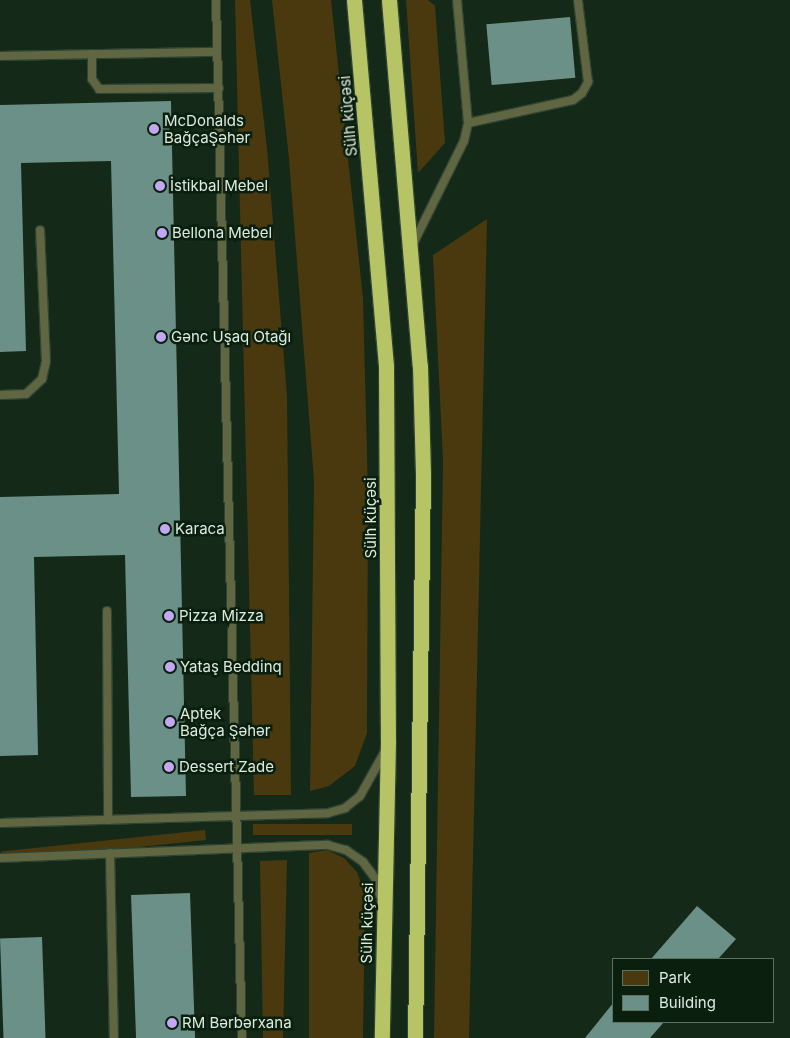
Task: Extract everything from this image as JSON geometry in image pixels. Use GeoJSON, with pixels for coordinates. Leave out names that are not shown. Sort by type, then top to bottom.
{"type":"FeatureCollection","features":[{"type":"Feature","properties":{"kind":"highway","name":"Sülh küçəsi"},"geometry":{"type":"LineString","coordinates":[[354,0],[386,366],[388,742],[382,1038]]}},
{"type":"Feature","properties":{"kind":"highway"},"geometry":{"type":"LineString","coordinates":[[389,0],[420,366],[423,476],[415,1038]]}},
{"type":"Feature","properties":{"kind":"lane"},"geometry":{"type":"LineString","coordinates":[[216,0],[242,1038]]}},
{"type":"Feature","properties":{"kind":"lane"},"geometry":{"type":"LineString","coordinates":[[411,248],[464,141],[468,123],[457,0]]}},
{"type":"Feature","properties":{"kind":"lane"},"geometry":{"type":"LineString","coordinates":[[468,123],[573,100],[582,93],[588,82],[580,1]]}},
{"type":"Feature","properties":{"kind":"lane"},"geometry":{"type":"LineString","coordinates":[[0,56],[217,52]]}},
{"type":"Feature","properties":{"kind":"lane"},"geometry":{"type":"LineString","coordinates":[[92,54],[92,79],[99,89],[218,88]]}},
{"type":"Feature","properties":{"kind":"lane"},"geometry":{"type":"LineString","coordinates":[[0,395],[26,394],[42,379],[46,360],[40,230]]}},
{"type":"Feature","properties":{"kind":"lane"},"geometry":{"type":"LineString","coordinates":[[106,611],[108,820]]}},
{"type":"Feature","properties":{"kind":"lane"},"geometry":{"type":"LineString","coordinates":[[0,823],[328,813],[345,808],[360,796],[374,776],[388,742]]}},
{"type":"Feature","properties":{"kind":"lane"},"geometry":{"type":"LineString","coordinates":[[0,858],[328,845],[346,850],[363,862],[375,878],[385,913]]}},
{"type":"Feature","properties":{"kind":"lane"},"geometry":{"type":"LineString","coordinates":[[110,853],[114,1038]]}},
{"type":"Feature","properties":{"kind":"green space"},"geometry":{"type":"Polygon","coordinates":[[[235,0],[250,0],[267,148],[287,396],[291,795],[254,795],[235,0]]]}},
{"type":"Feature","properties":{"kind":"green space"},"geometry":{"type":"Polygon","coordinates":[[[272,0],[331,0],[363,298],[368,494],[367,733],[355,766],[329,786],[310,791],[314,481],[289,159],[272,0]]]}},
{"type":"Feature","properties":{"kind":"green space"},"geometry":{"type":"Polygon","coordinates":[[[406,0],[428,0],[435,6],[445,143],[418,173],[406,0]]]}},
{"type":"Feature","properties":{"kind":"green space"},"geometry":{"type":"Polygon","coordinates":[[[487,219],[469,1038],[434,1038],[443,461],[433,255],[487,219]]]}},
{"type":"Feature","properties":{"kind":"green space"},"geometry":{"type":"Polygon","coordinates":[[[253,824],[352,824],[352,835],[253,835],[253,824]]]}},
{"type":"Feature","properties":{"kind":"green space"},"geometry":{"type":"Polygon","coordinates":[[[205,830],[206,840],[2,861],[1,851],[205,830]]]}},
{"type":"Feature","properties":{"kind":"green space"},"geometry":{"type":"Polygon","coordinates":[[[327,850],[344,858],[357,872],[365,895],[363,1038],[309,1038],[309,853],[327,850]]]}},
{"type":"Feature","properties":{"kind":"green space"},"geometry":{"type":"Polygon","coordinates":[[[287,860],[283,1038],[263,1038],[260,861],[287,860]]]}},
{"type":"Feature","properties":{"kind":"building"},"geometry":{"type":"Polygon","coordinates":[[[570,17],[575,78],[492,85],[486,24],[570,17]]]}},
{"type":"Feature","properties":{"kind":"building"},"geometry":{"type":"Polygon","coordinates":[[[171,101],[186,796],[131,797],[125,555],[34,557],[38,755],[0,756],[0,497],[119,494],[111,161],[21,163],[26,351],[0,352],[0,105],[171,101]]]}},
{"type":"Feature","properties":{"kind":"building"},"geometry":{"type":"Polygon","coordinates":[[[190,893],[195,1038],[136,1038],[131,895],[190,893]]]}},
{"type":"Feature","properties":{"kind":"building"},"geometry":{"type":"Polygon","coordinates":[[[697,906],[736,939],[719,958],[652,958],[697,906]]]}},
{"type":"Feature","properties":{"kind":"building"},"geometry":{"type":"Polygon","coordinates":[[[42,937],[46,1038],[4,1038],[0,938],[42,937]]]}},
{"type":"Feature","properties":{"kind":"building"},"geometry":{"type":"Polygon","coordinates":[[[612,1004],[612,1023],[663,1023],[650,1038],[585,1038],[612,1004]]]}},
{"type":"Feature","properties":{"kind":"place","name":"McDonalds BağçaŞəhər"},"geometry":{"type":"Point","coordinates":[154,129]}},
{"type":"Feature","properties":{"kind":"place","name":"İstikbal Mebel"},"geometry":{"type":"Point","coordinates":[160,186]}},
{"type":"Feature","properties":{"kind":"place","name":"Bellona Mebel"},"geometry":{"type":"Point","coordinates":[162,233]}},
{"type":"Feature","properties":{"kind":"place","name":"Gənc Uşaq Otağı"},"geometry":{"type":"Point","coordinates":[161,337]}},
{"type":"Feature","properties":{"kind":"place","name":"Karaca"},"geometry":{"type":"Point","coordinates":[165,529]}},
{"type":"Feature","properties":{"kind":"place","name":"Pizza Mizza"},"geometry":{"type":"Point","coordinates":[169,616]}},
{"type":"Feature","properties":{"kind":"place","name":"Yataş Beddinq"},"geometry":{"type":"Point","coordinates":[170,667]}},
{"type":"Feature","properties":{"kind":"place","name":"Aptek Bağça Şəhər"},"geometry":{"type":"Point","coordinates":[170,722]}},
{"type":"Feature","properties":{"kind":"place","name":"Dessert Zade"},"geometry":{"type":"Point","coordinates":[169,767]}},
{"type":"Feature","properties":{"kind":"place","name":"RM Bərbərxana"},"geometry":{"type":"Point","coordinates":[172,1023]}}]}
